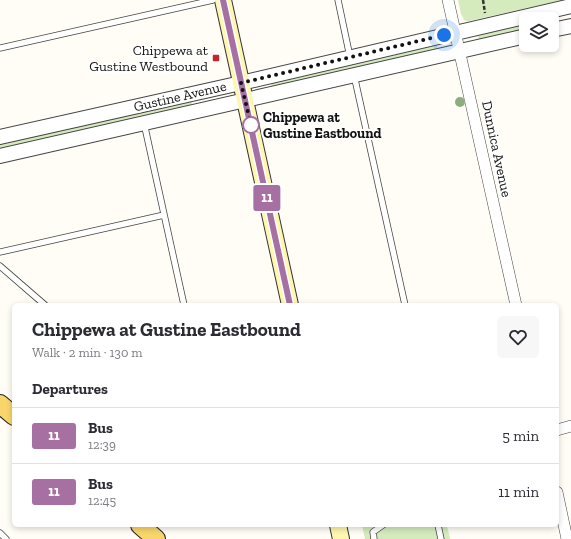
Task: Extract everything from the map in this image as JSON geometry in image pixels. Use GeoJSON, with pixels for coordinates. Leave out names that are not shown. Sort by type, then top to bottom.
{"type":"FeatureCollection","features":[{"type":"Feature","properties":{"kind":"main road"},"geometry":{"type":"LineString","coordinates":[[223,0],[290,303]]}},
{"type":"Feature","properties":{"kind":"main road"},"geometry":{"type":"LineString","coordinates":[[0,404],[12,414]]}},
{"type":"Feature","properties":{"kind":"main road"},"geometry":{"type":"LineString","coordinates":[[142,527],[156,539]]}},
{"type":"Feature","properties":{"kind":"main road"},"geometry":{"type":"LineString","coordinates":[[338,527],[341,539]]}},
{"type":"Feature","properties":{"kind":"street","name":"Dunnica Avenue"},"geometry":{"type":"LineString","coordinates":[[448,0],[516,303]]}},
{"type":"Feature","properties":{"kind":"street","name":"Gustine Avenue"},"geometry":{"type":"LineString","coordinates":[[0,137],[241,83],[571,6]]}},
{"type":"Feature","properties":{"kind":"street"},"geometry":{"type":"LineString","coordinates":[[559,29],[571,27]]}},
{"type":"Feature","properties":{"kind":"street","name":"Gustine Avenue"},"geometry":{"type":"LineString","coordinates":[[0,156],[519,38]]}},
{"type":"Feature","properties":{"kind":"street"},"geometry":{"type":"LineString","coordinates":[[559,429],[571,426]]}},
{"type":"Feature","properties":{"kind":"street"},"geometry":{"type":"LineString","coordinates":[[559,501],[567,539]]}},
{"type":"Feature","properties":{"kind":"lane"},"geometry":{"type":"LineString","coordinates":[[0,48],[213,0]]}},
{"type":"Feature","properties":{"kind":"lane"},"geometry":{"type":"LineString","coordinates":[[338,0],[350,57]]}},
{"type":"Feature","properties":{"kind":"lane"},"geometry":{"type":"LineString","coordinates":[[354,75],[405,303]]}},
{"type":"Feature","properties":{"kind":"lane"},"geometry":{"type":"LineString","coordinates":[[144,123],[184,303]]}},
{"type":"Feature","properties":{"kind":"lane"},"geometry":{"type":"LineString","coordinates":[[0,252],[164,215]]}},
{"type":"Feature","properties":{"kind":"lane"},"geometry":{"type":"LineString","coordinates":[[0,266],[43,303]]}},
{"type":"Feature","properties":{"kind":"lane"},"geometry":{"type":"LineString","coordinates":[[374,539],[374,532],[380,527]]}},
{"type":"Feature","properties":{"kind":"lane"},"geometry":{"type":"LineString","coordinates":[[438,527],[441,539]]}},
{"type":"Feature","properties":{"kind":"lane"},"geometry":{"type":"LineString","coordinates":[[0,534],[6,539]]}},
{"type":"Feature","properties":{"kind":"path"},"geometry":{"type":"LineString","coordinates":[[483,0],[486,13]]}},
{"type":"Feature","properties":{"kind":"green space"},"geometry":{"type":"Polygon","coordinates":[[[458,0],[563,0],[465,21],[461,14],[458,0]]]}},
{"type":"Feature","properties":{"kind":"green space"},"geometry":{"type":"Polygon","coordinates":[[[519,24],[519,31],[479,40],[477,33],[519,24]]]}},
{"type":"Feature","properties":{"kind":"green space"},"geometry":{"type":"Polygon","coordinates":[[[436,43],[438,49],[273,87],[271,85],[272,82],[436,43]]]}},
{"type":"Feature","properties":{"kind":"green space"},"geometry":{"type":"Polygon","coordinates":[[[191,101],[191,106],[0,150],[0,144],[191,101]]]}},
{"type":"Feature","properties":{"kind":"green space"},"geometry":{"type":"Polygon","coordinates":[[[362,527],[447,527],[450,539],[365,539],[362,527]]]}},
{"type":"Feature","properties":{"kind":"bus line","name":"11"},"geometry":{"type":"LineString","coordinates":[[223,0],[290,303]]}},
{"type":"Feature","properties":{"kind":"place","name":"Chippewa at Gustine Westbound"},"geometry":{"type":"Point","coordinates":[216,58]}},
{"type":"Feature","properties":{"kind":"place","name":"Chippewa at Gustine Eastbound"},"geometry":{"type":"Point","coordinates":[251,125]}},
{"type":"Feature","properties":{"kind":"route"},"geometry":{"type":"LineString","coordinates":[[251,125],[241,83],[444,35]]}}]}
